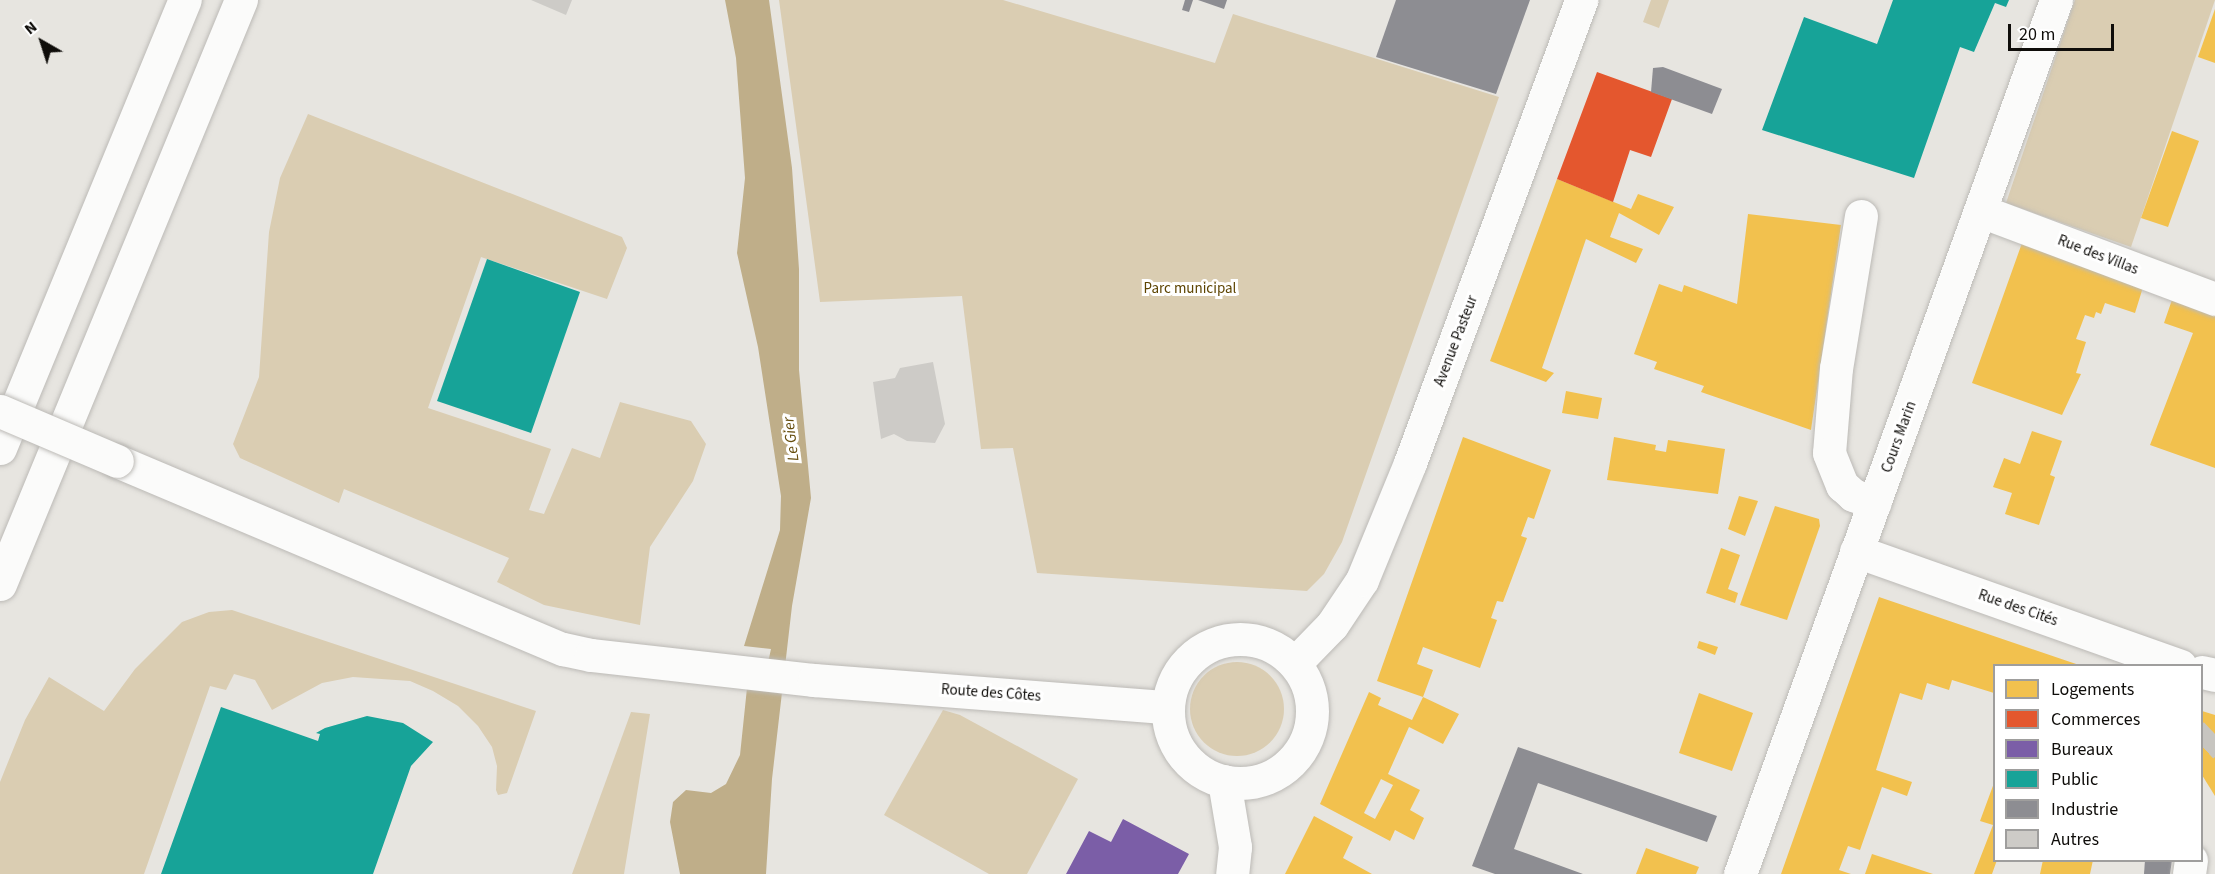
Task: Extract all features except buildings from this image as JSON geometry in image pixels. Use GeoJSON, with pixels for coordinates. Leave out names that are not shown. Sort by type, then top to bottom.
{"type":"FeatureCollection","features":[{"type":"Feature","properties":{"kind":"main road"},"geometry":{"type":"LineString","coordinates":[[0,448],[185,0]]}},
{"type":"Feature","properties":{"kind":"main road"},"geometry":{"type":"LineString","coordinates":[[0,584],[241,0]]}},
{"type":"Feature","properties":{"kind":"main road","name":"Avenue Pasteur"},"geometry":{"type":"LineString","coordinates":[[1295,663],[1332,625],[1362,580],[1419,441],[1581,0]]}},
{"type":"Feature","properties":{"kind":"main road","name":"Cours Marin"},"geometry":{"type":"LineString","coordinates":[[1740,874],[2056,0]]}},
{"type":"Feature","properties":{"kind":"main road","name":"Rue des Villas"},"geometry":{"type":"LineString","coordinates":[[1981,211],[2215,299]]}},
{"type":"Feature","properties":{"kind":"main road"},"geometry":{"type":"LineString","coordinates":[[1861,216],[1836,368],[1829,453],[1842,485],[1853,495],[1875,502]]}},
{"type":"Feature","properties":{"kind":"main road","name":"Route des Côtes"},"geometry":{"type":"LineString","coordinates":[[0,411],[563,649],[591,655],[717,667],[814,680],[1167,707]]}},
{"type":"Feature","properties":{"kind":"main road","name":"Rue des Cités"},"geometry":{"type":"LineString","coordinates":[[1856,552],[2174,664]]}},
{"type":"Feature","properties":{"kind":"main road"},"geometry":{"type":"LineString","coordinates":[[1235,639],[1258,641],[1280,650],[1295,663],[1308,685],[1312,707],[1310,729],[1301,749],[1287,766],[1268,777],[1246,783],[1224,781],[1203,772],[1186,758],[1174,740],[1167,707],[1178,675],[1193,657],[1213,644],[1235,639]]}},
{"type":"Feature","properties":{"kind":"main road"},"geometry":{"type":"LineString","coordinates":[[1224,781],[1235,846],[1232,874]]}},
{"type":"Feature","properties":{"kind":"green space","name":"Parc municipal"},"geometry":{"type":"Polygon","coordinates":[[[779,0],[1003,0],[1215,63],[1233,14],[1499,97],[1342,542],[1324,574],[1307,591],[1037,573],[1013,448],[981,449],[962,296],[820,302],[779,0]]]}},
{"type":"Feature","properties":{"kind":"green space"},"geometry":{"type":"Polygon","coordinates":[[[1651,0],[1669,0],[1659,28],[1643,22],[1651,0]]]}},
{"type":"Feature","properties":{"kind":"green space"},"geometry":{"type":"Polygon","coordinates":[[[2075,0],[2215,0],[2131,247],[2006,203],[2075,0]]]}},
{"type":"Feature","properties":{"kind":"green space"},"geometry":{"type":"Polygon","coordinates":[[[308,114],[622,237],[627,248],[607,299],[481,257],[428,408],[551,449],[529,510],[544,514],[572,448],[600,458],[620,402],[691,421],[706,444],[693,481],[650,547],[640,625],[544,605],[497,582],[509,558],[344,489],[339,503],[240,458],[233,444],[259,377],[269,232],[280,178],[308,114]]]}},
{"type":"Feature","properties":{"kind":"green space"},"geometry":{"type":"Polygon","coordinates":[[[232,610],[536,711],[507,793],[498,795],[496,790],[497,766],[492,747],[478,726],[458,706],[433,691],[410,681],[353,677],[322,683],[272,710],[255,680],[234,674],[226,690],[210,686],[144,874],[0,874],[0,782],[25,720],[49,677],[104,711],[135,669],[182,622],[209,612],[232,610]]]}},
{"type":"Feature","properties":{"kind":"green space"},"geometry":{"type":"Polygon","coordinates":[[[1237,662],[1255,666],[1270,676],[1280,691],[1284,709],[1280,727],[1270,742],[1255,752],[1237,756],[1219,752],[1204,742],[1194,727],[1190,709],[1194,691],[1204,676],[1219,666],[1237,662]]]}},
{"type":"Feature","properties":{"kind":"green space"},"geometry":{"type":"Polygon","coordinates":[[[943,710],[960,715],[1078,779],[1027,874],[989,874],[884,815],[943,710]]]}},
{"type":"Feature","properties":{"kind":"green space"},"geometry":{"type":"Polygon","coordinates":[[[631,712],[650,714],[624,874],[572,874],[631,712]]]}},
{"type":"Feature","properties":{"kind":"water","name":"Le Gier"},"geometry":{"type":"Polygon","coordinates":[[[725,0],[769,0],[792,168],[799,269],[799,370],[811,498],[792,606],[772,779],[766,874],[680,874],[670,822],[673,802],[686,790],[711,793],[726,784],[740,755],[747,688],[762,690],[771,649],[744,646],[780,530],[781,496],[758,347],[737,253],[745,178],[736,58],[725,0]]]}},
{"type":"Feature","properties":{"kind":"tunnel"},"geometry":{"type":"LineString","coordinates":[[2203,745],[2215,734]]}}]}
